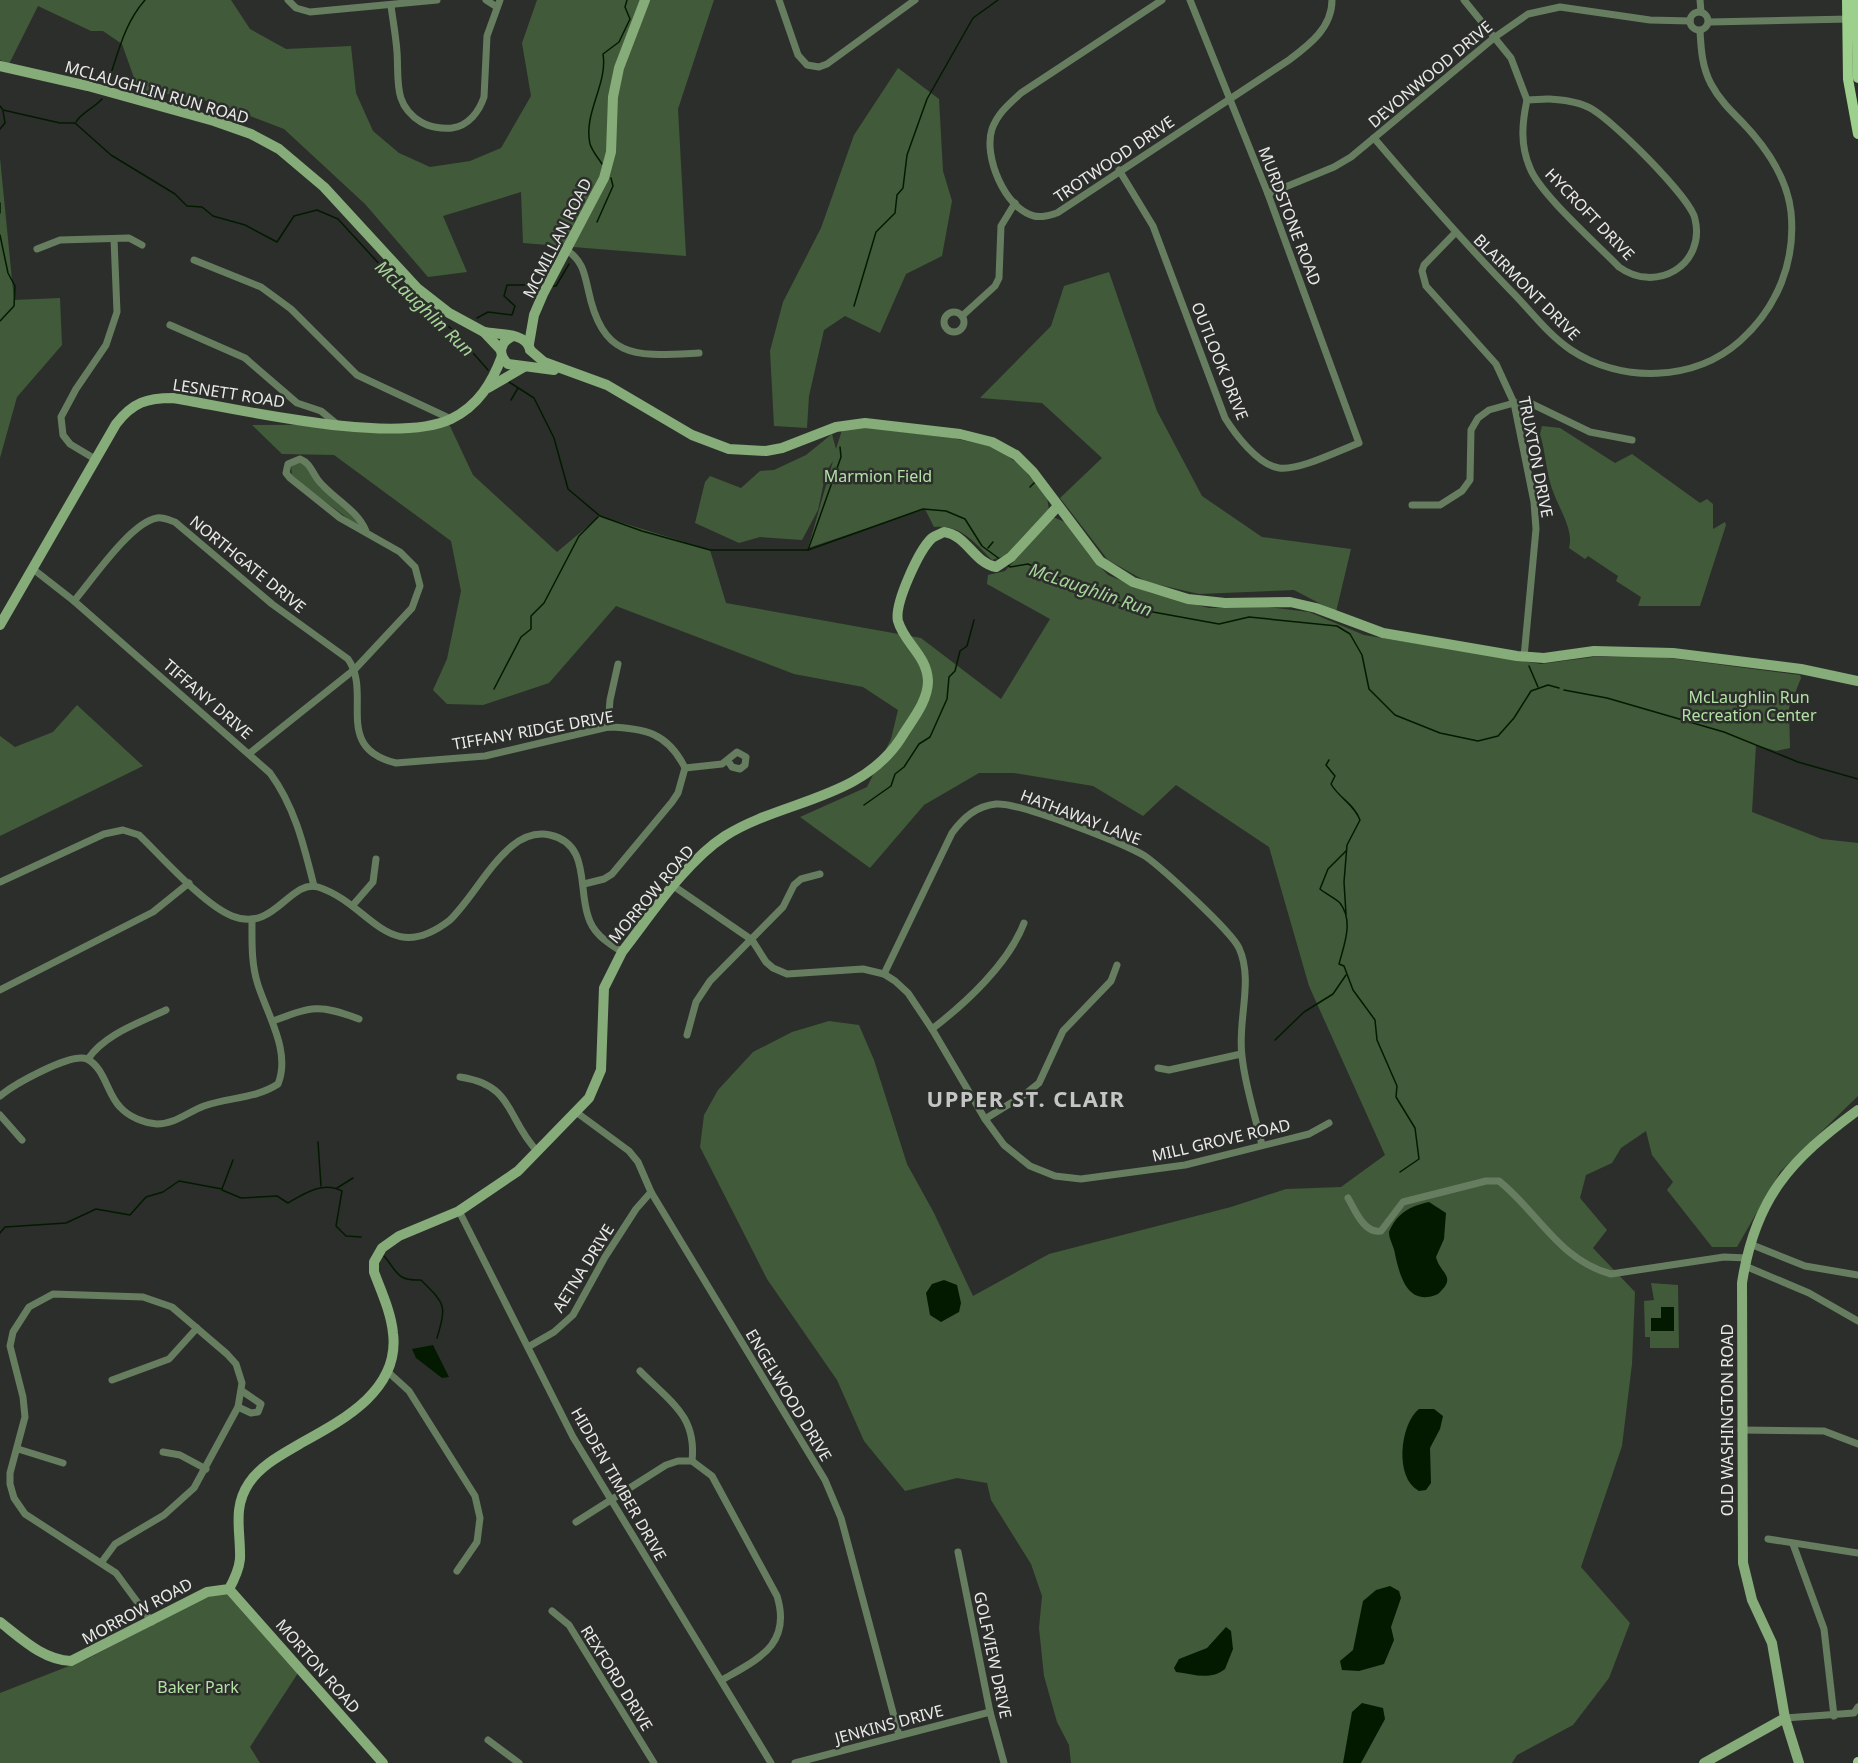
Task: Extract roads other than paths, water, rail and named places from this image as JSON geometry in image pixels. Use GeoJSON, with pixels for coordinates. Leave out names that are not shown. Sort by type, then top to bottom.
{"type":"FeatureCollection","features":[{"type":"Feature","properties":{"kind":"main road"},"geometry":{"type":"LineString","coordinates":[[1846,0],[1853,20],[1858,78]]}},
{"type":"Feature","properties":{"kind":"main road"},"geometry":{"type":"LineString","coordinates":[[1856,0],[1848,79],[1858,134]]}},
{"type":"Feature","properties":{"kind":"street"},"geometry":{"type":"LineString","coordinates":[[288,0],[296,8],[310,12],[437,0]]}},
{"type":"Feature","properties":{"kind":"street"},"geometry":{"type":"LineString","coordinates":[[391,6],[397,51],[399,97],[403,107],[412,117],[426,125],[441,128],[463,124],[481,106],[484,98],[487,36],[499,3],[486,0]]}},
{"type":"Feature","properties":{"kind":"street","name":"MCMILLAN ROAD"},"geometry":{"type":"LineString","coordinates":[[513,337],[525,329],[534,315],[604,178],[612,152],[613,97],[618,68],[645,0]]}},
{"type":"Feature","properties":{"kind":"street"},"geometry":{"type":"LineString","coordinates":[[779,0],[798,55],[807,65],[819,67],[835,60],[915,0]]}},
{"type":"Feature","properties":{"kind":"street"},"geometry":{"type":"LineString","coordinates":[[962,316],[995,286],[999,278],[1001,226],[1015,203],[994,171],[990,156],[992,131],[1003,109],[1021,93],[1162,0]]}},
{"type":"Feature","properties":{"kind":"street","name":"MURDSTONE ROAD"},"geometry":{"type":"LineString","coordinates":[[1190,0],[1268,194],[1359,443]]}},
{"type":"Feature","properties":{"kind":"street","name":"TROTWOOD DRIVE"},"geometry":{"type":"LineString","coordinates":[[1015,203],[1033,216],[1057,213],[1289,60],[1311,43],[1325,25],[1332,0]]}},
{"type":"Feature","properties":{"kind":"street","name":"HYCROFT DRIVE"},"geometry":{"type":"LineString","coordinates":[[1464,0],[1511,58],[1527,100],[1522,122],[1525,153],[1530,170],[1542,186],[1619,267],[1629,274],[1640,278],[1656,278],[1674,272],[1682,265],[1691,254],[1697,228],[1693,210],[1684,198],[1606,118],[1588,107],[1567,100],[1527,100]]}},
{"type":"Feature","properties":{"kind":"street"},"geometry":{"type":"LineString","coordinates":[[1700,0],[1701,12]]}},
{"type":"Feature","properties":{"kind":"street","name":"DEVONWOOD DRIVE"},"geometry":{"type":"LineString","coordinates":[[1268,194],[1334,167],[1374,138],[1496,37],[1528,14],[1560,7],[1650,20],[1690,21]]}},
{"type":"Feature","properties":{"kind":"street"},"geometry":{"type":"LineString","coordinates":[[1701,12],[1706,14],[1709,22],[1707,27],[1700,31],[1694,29],[1690,21],[1692,15],[1701,12]]}},
{"type":"Feature","properties":{"kind":"street"},"geometry":{"type":"LineString","coordinates":[[1709,22],[1853,20]]}},
{"type":"Feature","properties":{"kind":"street","name":"BLAIRMONT DRIVE"},"geometry":{"type":"LineString","coordinates":[[1374,138],[1455,234],[1562,343],[1617,371],[1649,374],[1683,370],[1734,347],[1768,310],[1780,289],[1790,256],[1791,212],[1787,192],[1775,164],[1761,143],[1723,103],[1711,84],[1704,64],[1700,31]]}},
{"type":"Feature","properties":{"kind":"street","name":"MCLAUGHLIN RUN ROAD"},"geometry":{"type":"LineString","coordinates":[[0,66],[88,86],[214,121],[273,145],[293,159],[324,187],[422,293],[449,313],[484,332],[513,337]]}},
{"type":"Feature","properties":{"kind":"street","name":"OUTLOOK DRIVE"},"geometry":{"type":"LineString","coordinates":[[1119,170],[1153,226],[1225,418],[1240,441],[1278,468],[1292,467],[1359,443]]}},
{"type":"Feature","properties":{"kind":"street","name":"TRUXTON DRIVE"},"geometry":{"type":"LineString","coordinates":[[1455,234],[1424,265],[1423,279],[1434,297],[1496,364],[1514,403],[1534,502],[1536,529],[1524,657]]}},
{"type":"Feature","properties":{"kind":"street"},"geometry":{"type":"LineString","coordinates":[[37,249],[60,240],[129,237],[142,245]]}},
{"type":"Feature","properties":{"kind":"street"},"geometry":{"type":"LineString","coordinates":[[95,459],[70,444],[63,435],[61,417],[76,389],[106,345],[117,312],[114,239]]}},
{"type":"Feature","properties":{"kind":"street"},"geometry":{"type":"LineString","coordinates":[[567,250],[581,262],[598,326],[611,340],[623,348],[645,356],[699,353]]}},
{"type":"Feature","properties":{"kind":"street"},"geometry":{"type":"LineString","coordinates":[[194,261],[261,288],[291,309],[357,375],[451,419]]}},
{"type":"Feature","properties":{"kind":"street","name":"MCMILLAN ROAD"},"geometry":{"type":"LineString","coordinates":[[529,347],[534,315]]}},
{"type":"Feature","properties":{"kind":"street"},"geometry":{"type":"LineString","coordinates":[[170,325],[245,358],[297,403],[321,411],[338,425]]}},
{"type":"Feature","properties":{"kind":"street","name":"MCLAUGHLIN RUN ROAD"},"geometry":{"type":"LineString","coordinates":[[484,332],[501,353]]}},
{"type":"Feature","properties":{"kind":"street"},"geometry":{"type":"LineString","coordinates":[[566,370],[519,366],[501,353],[504,342],[513,337],[523,339],[544,362],[566,370],[607,385],[692,435],[729,449],[760,451],[782,448],[836,427],[864,423],[982,438],[1007,449],[1025,463],[1100,561],[1133,582],[1162,592],[1212,602],[1290,602],[1316,608],[1383,633],[1524,657],[1544,658],[1594,651],[1673,653],[1801,669],[1858,681]]}},
{"type":"Feature","properties":{"kind":"street"},"geometry":{"type":"LineString","coordinates":[[519,366],[528,359],[529,347]]}},
{"type":"Feature","properties":{"kind":"street","name":"LESNETT ROAD"},"geometry":{"type":"LineString","coordinates":[[490,385],[501,353]]}},
{"type":"Feature","properties":{"kind":"street","name":"LESNETT ROAD"},"geometry":{"type":"LineString","coordinates":[[0,626],[95,459],[125,412],[135,404],[153,398],[173,398],[338,425],[412,428],[451,419],[479,398],[490,385],[519,366]]}},
{"type":"Feature","properties":{"kind":"street"},"geometry":{"type":"LineString","coordinates":[[1412,505],[1440,506],[1456,498],[1470,480],[1471,430],[1478,418],[1489,410],[1514,403],[1530,403],[1590,432],[1632,440]]}},
{"type":"Feature","properties":{"kind":"street"},"geometry":{"type":"LineString","coordinates":[[250,753],[355,669],[412,608],[420,586],[415,567],[409,560],[366,531],[340,518],[290,478],[286,473],[288,464],[300,459],[306,461],[318,480],[358,517],[366,531]]}},
{"type":"Feature","properties":{"kind":"street","name":"MORROW ROAD"},"geometry":{"type":"LineString","coordinates":[[0,1622],[38,1651],[59,1660],[71,1661],[152,1622],[207,1592],[229,1589],[240,1562],[238,1514],[240,1500],[248,1484],[276,1458],[357,1410],[370,1398],[387,1371],[393,1349],[394,1334],[374,1272],[378,1254],[382,1248],[399,1236],[459,1211],[518,1171],[589,1098],[600,1070],[604,988],[622,952],[711,846],[726,836],[828,794],[854,781],[886,759],[921,706],[927,692],[927,672],[924,662],[897,619],[898,604],[930,540],[944,532],[955,535],[989,566],[1003,563],[1058,506]]}},
{"type":"Feature","properties":{"kind":"street","name":"NORTHGATE DRIVE"},"geometry":{"type":"LineString","coordinates":[[74,601],[135,529],[151,519],[162,517],[175,522],[272,604],[348,659],[355,669]]}},
{"type":"Feature","properties":{"kind":"street","name":"TIFFANY DRIVE"},"geometry":{"type":"LineString","coordinates":[[33,568],[250,753],[282,788],[300,829],[314,886]]}},
{"type":"Feature","properties":{"kind":"street"},"geometry":{"type":"LineString","coordinates":[[608,727],[610,700],[618,664]]}},
{"type":"Feature","properties":{"kind":"street","name":"TIFFANY RIDGE DRIVE"},"geometry":{"type":"LineString","coordinates":[[355,669],[355,713],[360,736],[374,755],[396,763],[485,756],[608,727],[626,728],[663,739],[678,754],[685,768]]}},
{"type":"Feature","properties":{"kind":"street"},"geometry":{"type":"LineString","coordinates":[[584,884],[604,879],[625,861],[678,793],[685,768],[728,761]]}},
{"type":"Feature","properties":{"kind":"street","name":"HATHAWAY LANE"},"geometry":{"type":"LineString","coordinates":[[884,974],[957,825],[980,808],[993,804],[1018,805],[1142,855],[1157,865],[1238,946],[1245,972],[1241,1054],[1262,1144]]}},
{"type":"Feature","properties":{"kind":"street"},"geometry":{"type":"LineString","coordinates":[[0,882],[104,834],[123,830],[139,835],[218,909],[236,918],[252,920],[271,914],[291,896],[304,888],[314,886],[332,892],[353,905],[383,931],[415,938],[429,933],[457,913],[509,848],[531,835],[541,833],[558,837],[572,848],[579,861],[587,915],[599,936],[622,952]]}},
{"type":"Feature","properties":{"kind":"street"},"geometry":{"type":"LineString","coordinates":[[353,905],[373,882],[376,859]]}},
{"type":"Feature","properties":{"kind":"street"},"geometry":{"type":"LineString","coordinates":[[687,1035],[696,1002],[703,991],[783,907],[794,885],[801,879],[820,874]]}},
{"type":"Feature","properties":{"kind":"street"},"geometry":{"type":"LineString","coordinates":[[0,990],[153,912],[189,883]]}},
{"type":"Feature","properties":{"kind":"street"},"geometry":{"type":"LineString","coordinates":[[675,887],[752,940],[766,962],[787,974],[849,969],[884,974]]}},
{"type":"Feature","properties":{"kind":"street"},"geometry":{"type":"LineString","coordinates":[[0,1096],[66,1061],[79,1058],[88,1059],[100,1072],[111,1097],[120,1108],[133,1118],[155,1124],[170,1123],[204,1107],[246,1095],[262,1094],[278,1084],[283,1064],[273,1021],[258,984],[253,955],[252,920]]}},
{"type":"Feature","properties":{"kind":"street"},"geometry":{"type":"LineString","coordinates":[[932,1029],[1007,957],[1017,943],[1024,923]]}},
{"type":"Feature","properties":{"kind":"street"},"geometry":{"type":"LineString","coordinates":[[985,1119],[1032,1090],[1039,1083],[1063,1031],[1111,981],[1118,965]]}},
{"type":"Feature","properties":{"kind":"street","name":"MILL GROVE ROAD"},"geometry":{"type":"LineString","coordinates":[[884,974],[908,993],[985,1119],[1004,1145],[1030,1166],[1055,1176],[1081,1179],[1185,1165],[1309,1134],[1329,1123]]}},
{"type":"Feature","properties":{"kind":"street"},"geometry":{"type":"LineString","coordinates":[[273,1021],[307,1008],[323,1007],[359,1018]]}},
{"type":"Feature","properties":{"kind":"street"},"geometry":{"type":"LineString","coordinates":[[88,1059],[102,1043],[166,1010]]}},
{"type":"Feature","properties":{"kind":"street"},"geometry":{"type":"LineString","coordinates":[[1158,1068],[1169,1070],[1241,1054]]}},
{"type":"Feature","properties":{"kind":"street"},"geometry":{"type":"LineString","coordinates":[[460,1077],[482,1080],[500,1093],[524,1135],[538,1152]]}},
{"type":"Feature","properties":{"kind":"street","name":"OLD WASHINGTON ROAD"},"geometry":{"type":"LineString","coordinates":[[1799,1763],[1785,1718],[1772,1643],[1752,1600],[1743,1563],[1742,1283],[1750,1244],[1763,1210],[1789,1169],[1804,1153],[1858,1110]]}},
{"type":"Feature","properties":{"kind":"street","name":"ENGELWOOD DRIVE"},"geometry":{"type":"LineString","coordinates":[[576,1113],[629,1151],[638,1162],[651,1192],[825,1480],[841,1518],[899,1735]]}},
{"type":"Feature","properties":{"kind":"street"},"geometry":{"type":"LineString","coordinates":[[0,1115],[22,1140]]}},
{"type":"Feature","properties":{"kind":"street"},"geometry":{"type":"LineString","coordinates":[[1348,1198],[1366,1227],[1376,1232],[1381,1231],[1403,1202],[1486,1181],[1499,1181],[1555,1241],[1579,1262],[1599,1270],[1611,1274],[1724,1257],[1746,1262],[1824,1300],[1858,1321]]}},
{"type":"Feature","properties":{"kind":"street","name":"AETNA DRIVE"},"geometry":{"type":"LineString","coordinates":[[528,1347],[554,1332],[573,1315],[604,1257],[651,1192]]}},
{"type":"Feature","properties":{"kind":"street","name":"HIDDEN TIMBER DRIVE"},"geometry":{"type":"LineString","coordinates":[[459,1211],[573,1437],[771,1763]]}},
{"type":"Feature","properties":{"kind":"street"},"geometry":{"type":"LineString","coordinates":[[1750,1244],[1805,1266],[1858,1275]]}},
{"type":"Feature","properties":{"kind":"street"},"geometry":{"type":"LineString","coordinates":[[101,1563],[115,1544],[164,1515],[187,1497],[206,1469],[238,1407],[242,1391],[236,1364],[172,1307],[142,1297],[65,1293],[40,1299],[20,1318],[10,1346],[25,1417],[10,1473],[10,1484],[14,1498],[25,1514],[101,1563],[123,1580],[152,1622]]}},
{"type":"Feature","properties":{"kind":"street"},"geometry":{"type":"LineString","coordinates":[[112,1380],[169,1359],[197,1328]]}},
{"type":"Feature","properties":{"kind":"street"},"geometry":{"type":"LineString","coordinates":[[387,1371],[409,1391],[475,1496],[480,1518],[477,1542],[457,1570]]}},
{"type":"Feature","properties":{"kind":"street"},"geometry":{"type":"LineString","coordinates":[[640,1371],[687,1419],[694,1438],[692,1461]]}},
{"type":"Feature","properties":{"kind":"street"},"geometry":{"type":"LineString","coordinates":[[238,1407],[251,1413],[258,1412],[261,1404],[242,1391]]}},
{"type":"Feature","properties":{"kind":"street"},"geometry":{"type":"LineString","coordinates":[[1741,1430],[1824,1431],[1858,1444]]}},
{"type":"Feature","properties":{"kind":"street"},"geometry":{"type":"LineString","coordinates":[[18,1449],[63,1463]]}},
{"type":"Feature","properties":{"kind":"street"},"geometry":{"type":"LineString","coordinates":[[163,1452],[180,1455],[206,1469]]}},
{"type":"Feature","properties":{"kind":"street"},"geometry":{"type":"LineString","coordinates":[[576,1522],[666,1465],[678,1461],[692,1461],[712,1476],[777,1596],[782,1611],[780,1625],[771,1648],[722,1680]]}},
{"type":"Feature","properties":{"kind":"street"},"geometry":{"type":"LineString","coordinates":[[1768,1539],[1858,1553]]}},
{"type":"Feature","properties":{"kind":"street"},"geometry":{"type":"LineString","coordinates":[[1793,1544],[1824,1629],[1834,1716]]}},
{"type":"Feature","properties":{"kind":"street","name":"GOLFVIEW DRIVE"},"geometry":{"type":"LineString","coordinates":[[958,1552],[990,1712],[1004,1763]]}},
{"type":"Feature","properties":{"kind":"street","name":"MORTON ROAD"},"geometry":{"type":"LineString","coordinates":[[229,1589],[383,1763]]}},
{"type":"Feature","properties":{"kind":"street","name":"REXFORD DRIVE"},"geometry":{"type":"LineString","coordinates":[[552,1611],[569,1625],[654,1763]]}},
{"type":"Feature","properties":{"kind":"street"},"geometry":{"type":"LineString","coordinates":[[1704,1763],[1785,1718],[1854,1713],[1858,1707]]}},
{"type":"Feature","properties":{"kind":"street","name":"JENKINS DRIVE"},"geometry":{"type":"LineString","coordinates":[[795,1763],[990,1712]]}},
{"type":"Feature","properties":{"kind":"street"},"geometry":{"type":"LineString","coordinates":[[488,1740],[519,1763]]}},
{"type":"Feature","properties":{"kind":"waterway"},"geometry":{"type":"LineString","coordinates":[[107,85],[126,30],[145,0]]}},
{"type":"Feature","properties":{"kind":"waterway"},"geometry":{"type":"LineString","coordinates":[[602,164],[590,144],[590,121],[602,76],[603,54],[619,42],[630,19],[625,7],[627,0]]}},
{"type":"Feature","properties":{"kind":"waterway"},"geometry":{"type":"LineString","coordinates":[[854,306],[876,232],[895,213],[897,195],[903,188],[907,155],[927,99],[973,18],[998,0]]}},
{"type":"Feature","properties":{"kind":"waterway"},"geometry":{"type":"LineString","coordinates":[[76,122],[102,99]]}},
{"type":"Feature","properties":{"kind":"waterway","name":"McLaughlin Run"},"geometry":{"type":"LineString","coordinates":[[0,106],[3,110],[60,123],[75,123],[111,155],[175,194],[187,206],[202,207],[213,216],[245,225],[277,242],[294,216],[317,210],[338,219],[415,303],[452,329],[488,370]]}},
{"type":"Feature","properties":{"kind":"waterway"},"geometry":{"type":"LineString","coordinates":[[0,129],[5,123],[3,111]]}},
{"type":"Feature","properties":{"kind":"waterway"},"geometry":{"type":"LineString","coordinates":[[597,222],[613,186],[611,178]]}},
{"type":"Feature","properties":{"kind":"waterway"},"geometry":{"type":"LineString","coordinates":[[0,203],[0,213]]}},
{"type":"Feature","properties":{"kind":"waterway"},"geometry":{"type":"LineString","coordinates":[[0,235],[8,273],[15,286],[14,306],[0,321]]}},
{"type":"Feature","properties":{"kind":"waterway"},"geometry":{"type":"LineString","coordinates":[[553,286],[556,286],[569,264]]}},
{"type":"Feature","properties":{"kind":"waterway"},"geometry":{"type":"LineString","coordinates":[[477,318],[488,312],[512,315],[515,306],[504,296],[507,285],[541,285]]}},
{"type":"Feature","properties":{"kind":"waterway","name":"McLaughlin Run"},"geometry":{"type":"LineString","coordinates":[[509,382],[534,398],[554,438],[568,489],[600,516],[642,531],[710,550],[808,550],[923,509],[946,511],[965,519],[982,546],[1001,560]]}},
{"type":"Feature","properties":{"kind":"waterway"},"geometry":{"type":"LineString","coordinates":[[511,400],[518,388]]}},
{"type":"Feature","properties":{"kind":"waterway"},"geometry":{"type":"LineString","coordinates":[[808,550],[841,457],[840,447]]}},
{"type":"Feature","properties":{"kind":"waterway"},"geometry":{"type":"LineString","coordinates":[[1030,487],[1035,482]]}},
{"type":"Feature","properties":{"kind":"waterway"},"geometry":{"type":"LineString","coordinates":[[494,689],[521,637],[531,629],[531,616],[544,603],[579,536],[598,517]]}},
{"type":"Feature","properties":{"kind":"waterway"},"geometry":{"type":"LineString","coordinates":[[988,548],[993,542]]}},
{"type":"Feature","properties":{"kind":"waterway","name":"McLaughlin Run"},"geometry":{"type":"LineString","coordinates":[[1007,564],[1010,567],[1028,564],[1103,597],[1142,610],[1219,624],[1249,617],[1337,626],[1350,634],[1362,655],[1369,689],[1395,715],[1440,733],[1478,741],[1498,736],[1514,718],[1531,691],[1548,685],[1559,688]]}},
{"type":"Feature","properties":{"kind":"waterway"},"geometry":{"type":"LineString","coordinates":[[864,805],[891,786],[895,774],[904,767],[919,744],[930,737],[947,699],[949,677],[955,671],[960,651],[967,646],[974,620]]}},
{"type":"Feature","properties":{"kind":"waterway"},"geometry":{"type":"LineString","coordinates":[[1529,666],[1538,687]]}},
{"type":"Feature","properties":{"kind":"waterway","name":"McLaughlin Run"},"geometry":{"type":"LineString","coordinates":[[1564,690],[1607,698],[1724,732],[1798,762],[1858,779]]}},
{"type":"Feature","properties":{"kind":"waterway"},"geometry":{"type":"LineString","coordinates":[[1329,760],[1326,765],[1335,776],[1331,784],[1360,820],[1347,845],[1344,882],[1346,914]]}},
{"type":"Feature","properties":{"kind":"waterway"},"geometry":{"type":"LineString","coordinates":[[1346,851],[1328,869],[1320,889],[1338,901],[1344,910],[1347,933],[1339,964],[1344,966],[1353,990],[1375,1020],[1377,1040],[1397,1086],[1396,1097],[1415,1128],[1419,1159],[1400,1172]]}},
{"type":"Feature","properties":{"kind":"waterway"},"geometry":{"type":"LineString","coordinates":[[1275,1040],[1304,1012],[1333,994],[1346,975]]}},
{"type":"Feature","properties":{"kind":"waterway"},"geometry":{"type":"LineString","coordinates":[[318,1142],[321,1186]]}},
{"type":"Feature","properties":{"kind":"waterway"},"geometry":{"type":"LineString","coordinates":[[0,1233],[5,1227],[66,1223],[96,1209],[130,1215],[146,1197],[163,1192],[179,1181],[222,1189],[233,1160]]}},
{"type":"Feature","properties":{"kind":"waterway"},"geometry":{"type":"LineString","coordinates":[[337,1188],[353,1178]]}},
{"type":"Feature","properties":{"kind":"waterway"},"geometry":{"type":"LineString","coordinates":[[222,1190],[241,1198],[277,1196],[288,1203],[314,1190],[335,1188],[342,1191],[336,1226],[346,1236],[361,1237]]}},
{"type":"Feature","properties":{"kind":"waterway"},"geometry":{"type":"LineString","coordinates":[[384,1256],[398,1274],[407,1279],[421,1280],[439,1300],[443,1311],[437,1338]]}},
{"type":"Feature","properties":{"kind":"district","name":"UPPER ST. CLAIR"},"geometry":{"type":"Point","coordinates":[1026,1098]}},
{"type":"Feature","properties":{"kind":"park label","name":"Marmion Field"},"geometry":{"type":"Point","coordinates":[878,476]}},
{"type":"Feature","properties":{"kind":"park label","name":"McLaughlin Run Recreation Center"},"geometry":{"type":"Point","coordinates":[1749,706]}},
{"type":"Feature","properties":{"kind":"park label","name":"Baker Park"},"geometry":{"type":"Point","coordinates":[198,1687]}}]}
